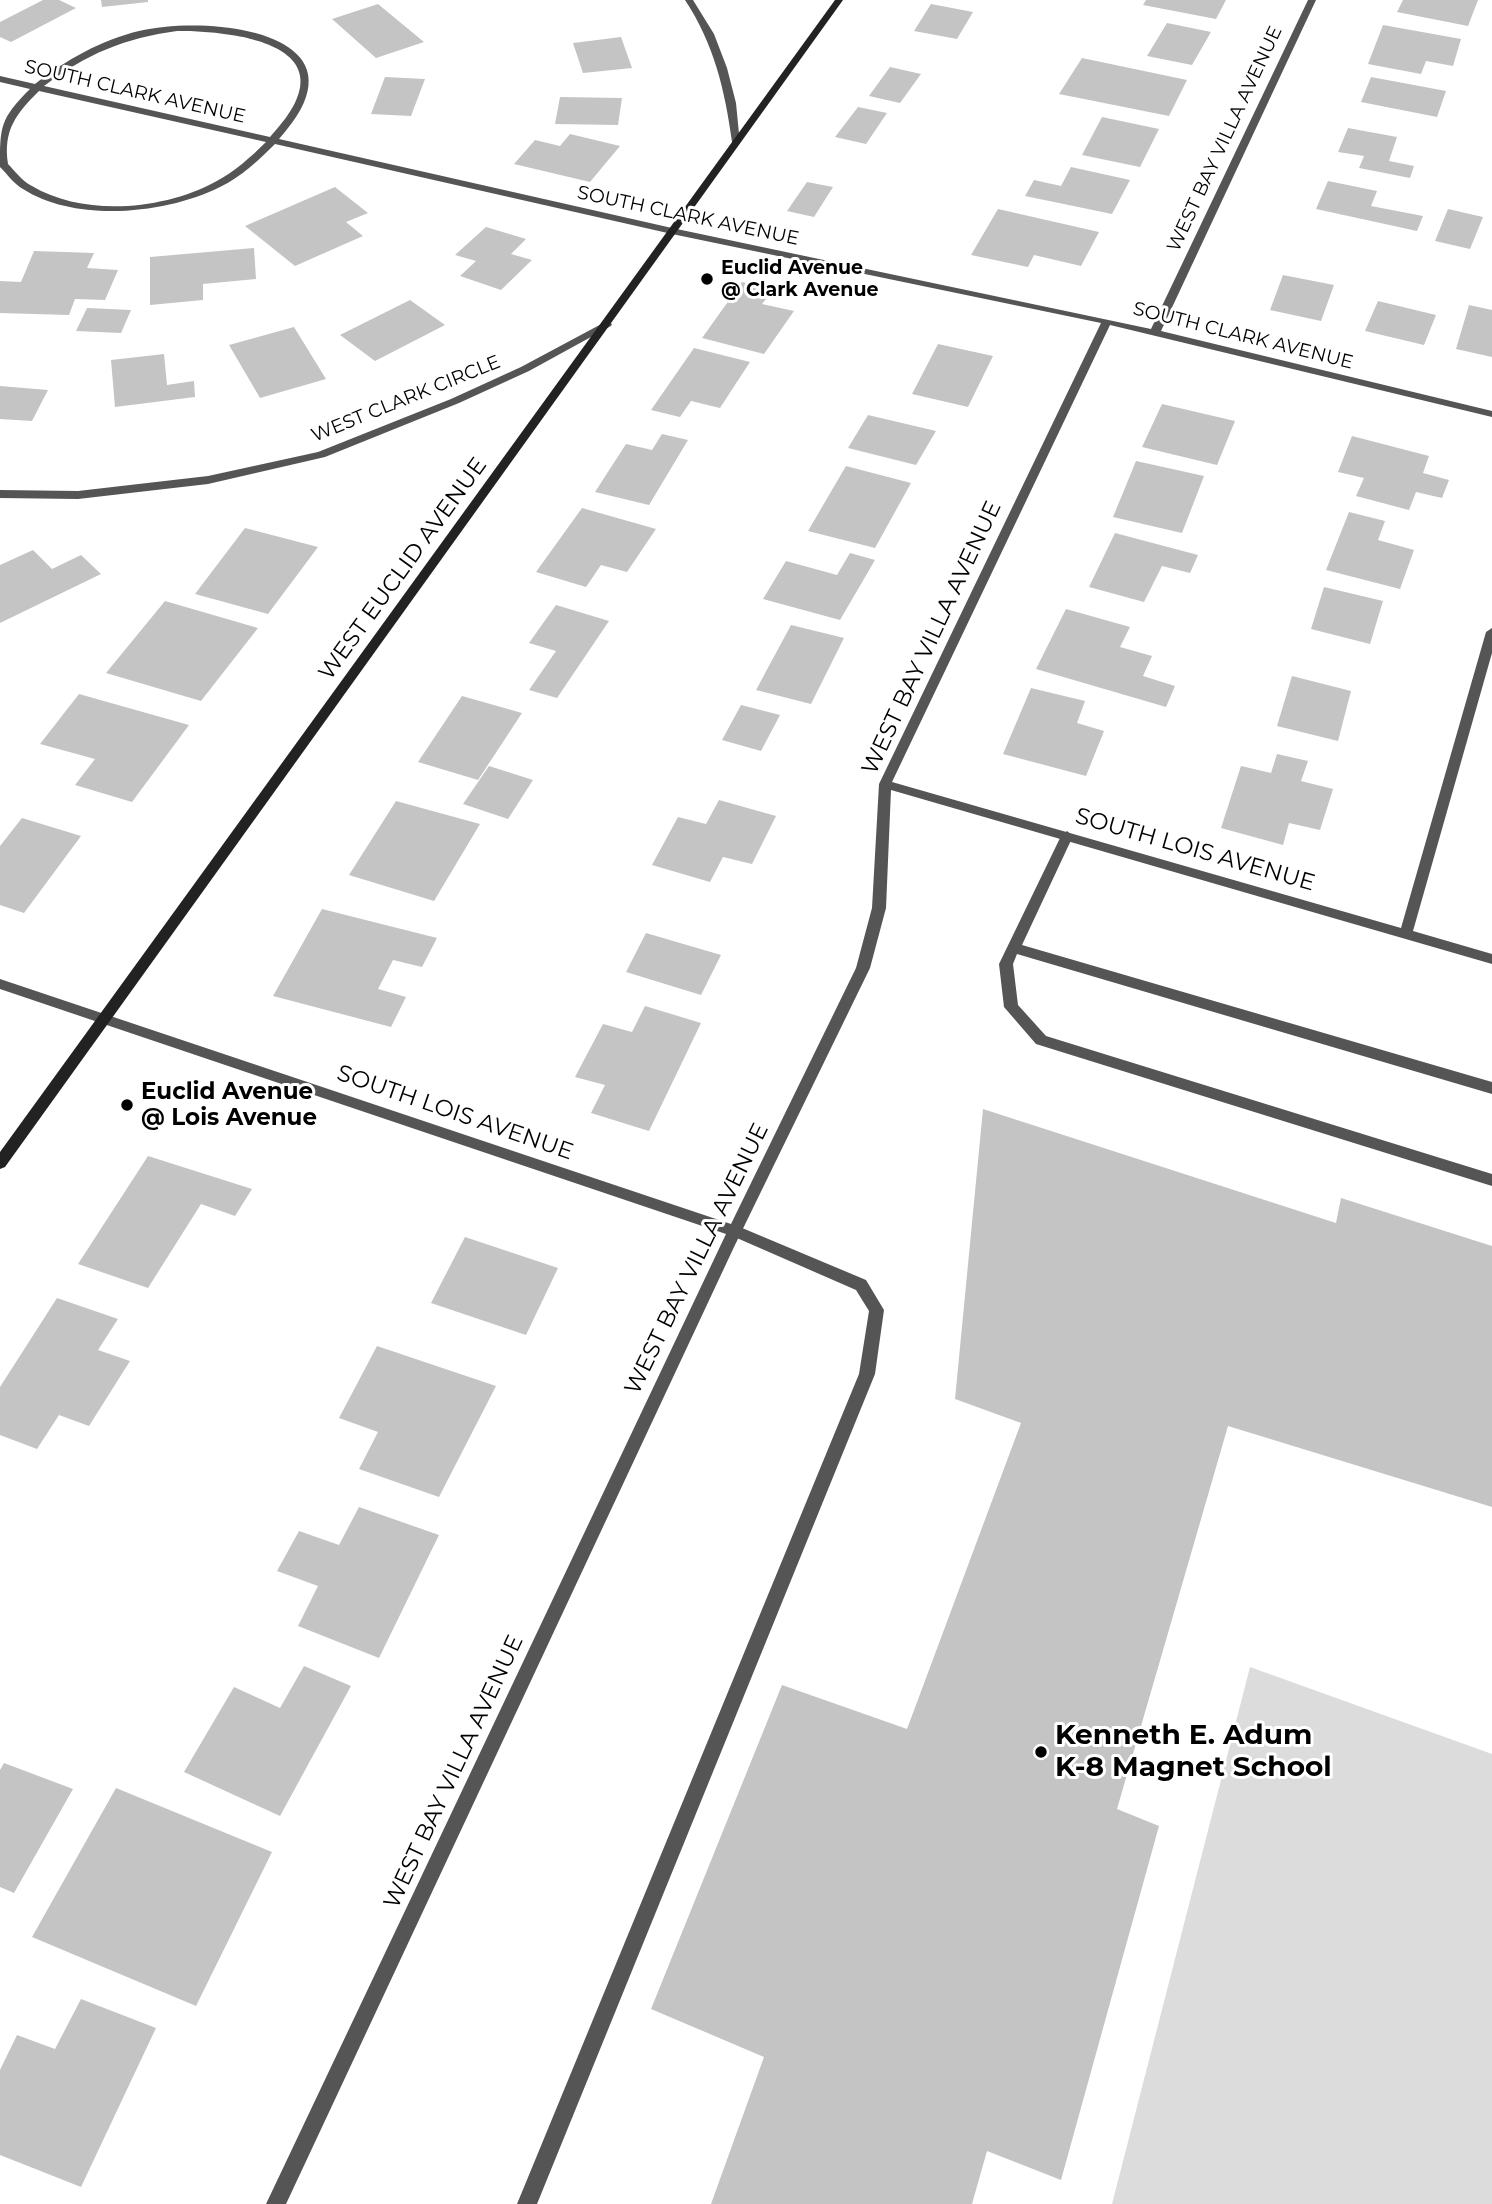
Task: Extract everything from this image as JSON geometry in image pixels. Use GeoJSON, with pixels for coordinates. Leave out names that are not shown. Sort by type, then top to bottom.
{"type":"FeatureCollection","features":[{"type":"Feature","properties":{"kind":"street"},"geometry":{"type":"LineString","coordinates":[[689,0],[704,21],[729,83],[737,142]]}},
{"type":"Feature","properties":{"kind":"street","name":"WEST EUCLID AVENUE"},"geometry":{"type":"LineString","coordinates":[[0,1163],[839,0]]}},
{"type":"Feature","properties":{"kind":"street","name":"WEST BAY VILLA AVENUE"},"geometry":{"type":"LineString","coordinates":[[1155,332],[1312,0]]}},
{"type":"Feature","properties":{"kind":"street"},"geometry":{"type":"LineString","coordinates":[[218,28],[257,36],[287,50],[303,69],[305,92],[298,112],[273,141],[245,166],[216,186],[169,201],[114,209],[65,203],[27,188],[3,165],[1,140],[10,117],[37,88],[97,48],[136,34],[218,28]]}},
{"type":"Feature","properties":{"kind":"street","name":"SOUTH CLARK AVENUE"},"geometry":{"type":"LineString","coordinates":[[0,79],[672,231],[1107,321],[1492,414]]}},
{"type":"Feature","properties":{"kind":"street","name":"WEST BAY VILLA AVENUE"},"geometry":{"type":"LineString","coordinates":[[276,2204],[735,1231],[863,968],[879,908],[885,784],[1107,321]]}},
{"type":"Feature","properties":{"kind":"street","name":"WEST CLARK CIRCLE"},"geometry":{"type":"LineString","coordinates":[[0,494],[78,495],[208,480],[321,455],[490,385],[607,324]]}},
{"type":"Feature","properties":{"kind":"street"},"geometry":{"type":"LineString","coordinates":[[1405,935],[1492,632]]}},
{"type":"Feature","properties":{"kind":"street","name":"SOUTH LOIS AVENUE"},"geometry":{"type":"LineString","coordinates":[[885,784],[1492,959]]}},
{"type":"Feature","properties":{"kind":"street"},"geometry":{"type":"LineString","coordinates":[[1067,836],[1006,964],[1011,1007],[1041,1040],[1492,1180]]}},
{"type":"Feature","properties":{"kind":"street"},"geometry":{"type":"LineString","coordinates":[[1013,948],[1492,1088]]}},
{"type":"Feature","properties":{"kind":"street","name":"SOUTH LOIS AVENUE"},"geometry":{"type":"LineString","coordinates":[[0,984],[735,1231],[861,1285],[877,1310],[867,1374],[527,2204]]}},
{"type":"Feature","properties":{"kind":"shaded area"},"geometry":{"type":"Polygon","coordinates":[[[1250,1667],[1492,1754],[1492,2204],[1112,2204],[1250,1667]]]}},
{"type":"Feature","properties":{"kind":"building"},"geometry":{"type":"Polygon","coordinates":[[[43,0],[59,0],[76,8],[11,42],[0,37],[0,22],[43,0]]]}},
{"type":"Feature","properties":{"kind":"building"},"geometry":{"type":"Polygon","coordinates":[[[101,0],[148,0],[148,2],[102,7],[101,0]]]}},
{"type":"Feature","properties":{"kind":"building"},"geometry":{"type":"Polygon","coordinates":[[[1146,0],[1226,0],[1216,19],[1143,5],[1146,0]]]}},
{"type":"Feature","properties":{"kind":"building"},"geometry":{"type":"Polygon","coordinates":[[[1403,0],[1478,0],[1468,26],[1397,12],[1403,0]]]}},
{"type":"Feature","properties":{"kind":"building"},"geometry":{"type":"Polygon","coordinates":[[[378,4],[424,42],[376,58],[332,19],[378,4]]]}},
{"type":"Feature","properties":{"kind":"building"},"geometry":{"type":"Polygon","coordinates":[[[931,4],[973,12],[957,39],[914,31],[931,4]]]}},
{"type":"Feature","properties":{"kind":"building"},"geometry":{"type":"Polygon","coordinates":[[[1167,23],[1211,32],[1192,65],[1147,56],[1167,23]]]}},
{"type":"Feature","properties":{"kind":"building"},"geometry":{"type":"Polygon","coordinates":[[[1383,25],[1461,39],[1453,66],[1426,61],[1421,74],[1368,64],[1383,25]]]}},
{"type":"Feature","properties":{"kind":"building"},"geometry":{"type":"Polygon","coordinates":[[[621,37],[632,68],[583,73],[573,43],[621,37]]]}},
{"type":"Feature","properties":{"kind":"building"},"geometry":{"type":"Polygon","coordinates":[[[1082,58],[1187,80],[1169,116],[1059,94],[1082,58]]]}},
{"type":"Feature","properties":{"kind":"building"},"geometry":{"type":"Polygon","coordinates":[[[890,67],[921,74],[900,103],[869,96],[890,67]]]}},
{"type":"Feature","properties":{"kind":"building"},"geometry":{"type":"Polygon","coordinates":[[[385,77],[425,79],[411,116],[371,114],[385,77]]]}},
{"type":"Feature","properties":{"kind":"building"},"geometry":{"type":"Polygon","coordinates":[[[1371,77],[1446,91],[1437,117],[1361,102],[1371,77]]]}},
{"type":"Feature","properties":{"kind":"building"},"geometry":{"type":"Polygon","coordinates":[[[560,97],[622,98],[618,125],[555,124],[560,97]]]}},
{"type":"Feature","properties":{"kind":"building"},"geometry":{"type":"Polygon","coordinates":[[[858,107],[887,113],[866,144],[835,137],[858,107]]]}},
{"type":"Feature","properties":{"kind":"building"},"geometry":{"type":"Polygon","coordinates":[[[1102,117],[1159,129],[1140,167],[1082,155],[1102,117]]]}},
{"type":"Feature","properties":{"kind":"building"},"geometry":{"type":"Polygon","coordinates":[[[1348,128],[1397,137],[1389,161],[1414,166],[1410,178],[1359,168],[1364,156],[1338,152],[1348,128]]]}},
{"type":"Feature","properties":{"kind":"building"},"geometry":{"type":"Polygon","coordinates":[[[570,134],[620,146],[590,182],[514,164],[535,140],[560,146],[570,134]]]}},
{"type":"Feature","properties":{"kind":"building"},"geometry":{"type":"Polygon","coordinates":[[[1071,167],[1130,180],[1112,214],[1025,196],[1034,180],[1061,186],[1071,167]]]}},
{"type":"Feature","properties":{"kind":"building"},"geometry":{"type":"Polygon","coordinates":[[[1328,181],[1377,191],[1371,206],[1423,216],[1417,231],[1316,209],[1328,181]]]}},
{"type":"Feature","properties":{"kind":"building"},"geometry":{"type":"Polygon","coordinates":[[[807,182],[833,187],[814,217],[787,211],[807,182]]]}},
{"type":"Feature","properties":{"kind":"building"},"geometry":{"type":"Polygon","coordinates":[[[335,187],[368,213],[346,222],[363,236],[295,266],[245,226],[335,187]]]}},
{"type":"Feature","properties":{"kind":"building"},"geometry":{"type":"Polygon","coordinates":[[[998,209],[1099,232],[1081,266],[1034,255],[1028,267],[971,255],[998,209]]]}},
{"type":"Feature","properties":{"kind":"building"},"geometry":{"type":"Polygon","coordinates":[[[1448,209],[1483,217],[1470,249],[1435,241],[1448,209]]]}},
{"type":"Feature","properties":{"kind":"building"},"geometry":{"type":"Polygon","coordinates":[[[486,227],[526,239],[511,254],[532,260],[501,290],[460,276],[476,261],[455,255],[486,227]]]}},
{"type":"Feature","properties":{"kind":"building"},"geometry":{"type":"Polygon","coordinates":[[[254,248],[256,279],[203,284],[203,300],[150,305],[150,257],[254,248]]]}},
{"type":"Feature","properties":{"kind":"building"},"geometry":{"type":"Polygon","coordinates":[[[34,251],[94,253],[87,268],[118,270],[105,300],[75,299],[69,315],[0,313],[0,281],[21,282],[34,251]]]}},
{"type":"Feature","properties":{"kind":"building"},"geometry":{"type":"Polygon","coordinates":[[[1283,275],[1334,285],[1321,321],[1270,310],[1283,275]]]}},
{"type":"Feature","properties":{"kind":"building"},"geometry":{"type":"Polygon","coordinates":[[[742,282],[773,290],[762,304],[794,311],[764,354],[702,338],[742,282]]]}},
{"type":"Feature","properties":{"kind":"building"},"geometry":{"type":"Polygon","coordinates":[[[410,300],[445,325],[375,361],[340,335],[410,300]]]}},
{"type":"Feature","properties":{"kind":"building"},"geometry":{"type":"Polygon","coordinates":[[[1378,301],[1436,315],[1424,345],[1365,331],[1378,301]]]}},
{"type":"Feature","properties":{"kind":"building"},"geometry":{"type":"Polygon","coordinates":[[[1469,305],[1492,310],[1492,357],[1456,349],[1469,305]]]}},
{"type":"Feature","properties":{"kind":"building"},"geometry":{"type":"Polygon","coordinates":[[[87,308],[131,310],[121,333],[76,331],[87,308]]]}},
{"type":"Feature","properties":{"kind":"building"},"geometry":{"type":"Polygon","coordinates":[[[294,327],[326,379],[260,398],[229,345],[294,327]]]}},
{"type":"Feature","properties":{"kind":"building"},"geometry":{"type":"Polygon","coordinates":[[[938,344],[993,356],[968,407],[912,394],[938,344]]]}},
{"type":"Feature","properties":{"kind":"building"},"geometry":{"type":"Polygon","coordinates":[[[694,348],[750,362],[720,408],[691,401],[680,417],[651,410],[694,348]]]}},
{"type":"Feature","properties":{"kind":"building"},"geometry":{"type":"Polygon","coordinates":[[[164,354],[167,385],[194,381],[195,397],[115,407],[111,360],[164,354]]]}},
{"type":"Feature","properties":{"kind":"building"},"geometry":{"type":"Polygon","coordinates":[[[0,386],[48,390],[32,421],[0,419],[0,386]]]}},
{"type":"Feature","properties":{"kind":"building"},"geometry":{"type":"Polygon","coordinates":[[[1162,404],[1235,421],[1217,465],[1142,447],[1162,404]]]}},
{"type":"Feature","properties":{"kind":"building"},"geometry":{"type":"Polygon","coordinates":[[[868,415],[936,431],[916,465],[848,448],[868,415]]]}},
{"type":"Feature","properties":{"kind":"building"},"geometry":{"type":"Polygon","coordinates":[[[662,434],[688,440],[649,505],[595,492],[626,444],[652,450],[662,434]]]}},
{"type":"Feature","properties":{"kind":"building"},"geometry":{"type":"Polygon","coordinates":[[[1352,436],[1429,456],[1423,473],[1449,480],[1442,498],[1416,492],[1409,510],[1356,496],[1364,478],[1338,472],[1352,436]]]}},
{"type":"Feature","properties":{"kind":"building"},"geometry":{"type":"Polygon","coordinates":[[[1136,461],[1204,476],[1182,533],[1113,517],[1136,461]]]}},
{"type":"Feature","properties":{"kind":"building"},"geometry":{"type":"Polygon","coordinates":[[[846,466],[911,483],[875,548],[808,531],[846,466]]]}},
{"type":"Feature","properties":{"kind":"building"},"geometry":{"type":"Polygon","coordinates":[[[582,508],[656,529],[627,572],[601,565],[586,587],[536,572],[582,508]]]}},
{"type":"Feature","properties":{"kind":"building"},"geometry":{"type":"Polygon","coordinates":[[[1349,512],[1385,521],[1378,540],[1414,550],[1400,589],[1326,570],[1349,512]]]}},
{"type":"Feature","properties":{"kind":"building"},"geometry":{"type":"Polygon","coordinates":[[[245,528],[318,547],[268,614],[195,594],[245,528]]]}},
{"type":"Feature","properties":{"kind":"building"},"geometry":{"type":"Polygon","coordinates":[[[1115,533],[1198,555],[1190,573],[1162,566],[1144,602],[1089,587],[1115,533]]]}},
{"type":"Feature","properties":{"kind":"building"},"geometry":{"type":"Polygon","coordinates":[[[33,550],[52,569],[81,555],[101,574],[0,623],[0,565],[33,550]]]}},
{"type":"Feature","properties":{"kind":"building"},"geometry":{"type":"Polygon","coordinates":[[[850,553],[875,560],[840,620],[763,599],[786,561],[837,575],[850,553]]]}},
{"type":"Feature","properties":{"kind":"building"},"geometry":{"type":"Polygon","coordinates":[[[1324,587],[1383,601],[1370,644],[1311,629],[1324,587]]]}},
{"type":"Feature","properties":{"kind":"building"},"geometry":{"type":"Polygon","coordinates":[[[165,601],[258,628],[201,701],[106,673],[165,601]]]}},
{"type":"Feature","properties":{"kind":"building"},"geometry":{"type":"Polygon","coordinates":[[[556,605],[609,621],[557,698],[529,690],[556,651],[529,643],[556,605]]]}},
{"type":"Feature","properties":{"kind":"building"},"geometry":{"type":"Polygon","coordinates":[[[1066,609],[1130,627],[1120,647],[1152,656],[1143,676],[1175,686],[1166,707],[1036,669],[1066,609]]]}},
{"type":"Feature","properties":{"kind":"building"},"geometry":{"type":"Polygon","coordinates":[[[791,625],[844,638],[811,704],[756,690],[791,625]]]}},
{"type":"Feature","properties":{"kind":"building"},"geometry":{"type":"Polygon","coordinates":[[[1292,676],[1351,691],[1338,741],[1277,726],[1292,676]]]}},
{"type":"Feature","properties":{"kind":"building"},"geometry":{"type":"Polygon","coordinates":[[[1031,688],[1085,701],[1077,723],[1104,731],[1086,776],[1003,754],[1031,688]]]}},
{"type":"Feature","properties":{"kind":"building"},"geometry":{"type":"Polygon","coordinates":[[[79,694],[189,725],[132,802],[75,785],[95,759],[40,744],[79,694]]]}},
{"type":"Feature","properties":{"kind":"building"},"geometry":{"type":"Polygon","coordinates":[[[462,696],[522,713],[478,780],[418,762],[462,696]]]}},
{"type":"Feature","properties":{"kind":"building"},"geometry":{"type":"Polygon","coordinates":[[[741,705],[780,715],[761,751],[722,740],[741,705]]]}},
{"type":"Feature","properties":{"kind":"building"},"geometry":{"type":"Polygon","coordinates":[[[1277,754],[1308,761],[1301,781],[1333,789],[1320,830],[1289,823],[1283,845],[1221,828],[1241,766],[1271,773],[1277,754]]]}},
{"type":"Feature","properties":{"kind":"building"},"geometry":{"type":"Polygon","coordinates":[[[489,766],[533,780],[508,819],[463,804],[489,766]]]}},
{"type":"Feature","properties":{"kind":"building"},"geometry":{"type":"Polygon","coordinates":[[[719,800],[776,816],[752,864],[723,857],[710,882],[652,865],[678,817],[706,824],[719,800]]]}},
{"type":"Feature","properties":{"kind":"building"},"geometry":{"type":"Polygon","coordinates":[[[396,801],[480,824],[434,901],[349,875],[396,801]]]}},
{"type":"Feature","properties":{"kind":"building"},"geometry":{"type":"Polygon","coordinates":[[[22,818],[81,836],[24,913],[0,905],[0,846],[22,818]]]}},
{"type":"Feature","properties":{"kind":"building"},"geometry":{"type":"Polygon","coordinates":[[[322,909],[437,938],[422,967],[393,960],[378,989],[406,997],[391,1027],[273,996],[322,909]]]}},
{"type":"Feature","properties":{"kind":"building"},"geometry":{"type":"Polygon","coordinates":[[[646,933],[721,955],[701,995],[626,972],[646,933]]]}},
{"type":"Feature","properties":{"kind":"building"},"geometry":{"type":"Polygon","coordinates":[[[645,1006],[701,1023],[649,1131],[591,1113],[605,1085],[575,1077],[603,1024],[632,1032],[645,1006]]]}},
{"type":"Feature","properties":{"kind":"building"},"geometry":{"type":"Polygon","coordinates":[[[983,1109],[1336,1223],[1341,1198],[1492,1246],[1492,1507],[1228,1426],[1117,1809],[1159,1826],[1061,2180],[987,2151],[972,2204],[711,2204],[764,2057],[651,2009],[782,1685],[907,1729],[1021,1423],[955,1399],[983,1109]]]}},
{"type":"Feature","properties":{"kind":"building"},"geometry":{"type":"Polygon","coordinates":[[[148,1156],[252,1189],[235,1216],[201,1204],[148,1288],[78,1264],[148,1156]]]}},
{"type":"Feature","properties":{"kind":"building"},"geometry":{"type":"Polygon","coordinates":[[[465,1237],[558,1268],[526,1335],[431,1303],[465,1237]]]}},
{"type":"Feature","properties":{"kind":"building"},"geometry":{"type":"Polygon","coordinates":[[[57,1298],[118,1319],[98,1350],[130,1361],[89,1426],[59,1415],[37,1449],[0,1435],[0,1387],[57,1298]]]}},
{"type":"Feature","properties":{"kind":"building"},"geometry":{"type":"Polygon","coordinates":[[[377,1346],[496,1386],[439,1497],[359,1469],[378,1432],[339,1418],[377,1346]]]}},
{"type":"Feature","properties":{"kind":"building"},"geometry":{"type":"Polygon","coordinates":[[[359,1507],[439,1535],[379,1658],[298,1626],[318,1586],[277,1571],[299,1531],[339,1545],[359,1507]]]}},
{"type":"Feature","properties":{"kind":"building"},"geometry":{"type":"Polygon","coordinates":[[[304,1666],[351,1686],[280,1816],[184,1772],[234,1687],[280,1708],[304,1666]]]}},
{"type":"Feature","properties":{"kind":"building"},"geometry":{"type":"Polygon","coordinates":[[[4,1763],[73,1789],[14,1893],[0,1887],[0,1770],[4,1763]]]}},
{"type":"Feature","properties":{"kind":"building"},"geometry":{"type":"Polygon","coordinates":[[[116,1788],[272,1852],[196,2006],[32,1937],[116,1788]]]}},
{"type":"Feature","properties":{"kind":"building"},"geometry":{"type":"Polygon","coordinates":[[[81,1999],[156,2028],[81,2187],[0,2155],[0,2070],[17,2035],[55,2049],[81,1999]]]}},
{"type":"Feature","properties":{"kind":"place","name":"Euclid Avenue @ Clark Avenue"},"geometry":{"type":"Point","coordinates":[707,279]}},
{"type":"Feature","properties":{"kind":"place","name":"Euclid Avenue @ Lois Avenue"},"geometry":{"type":"Point","coordinates":[127,1105]}},
{"type":"Feature","properties":{"kind":"place","name":"Kenneth E. Adum K-8 Magnet School"},"geometry":{"type":"Point","coordinates":[1041,1752]}}]}
